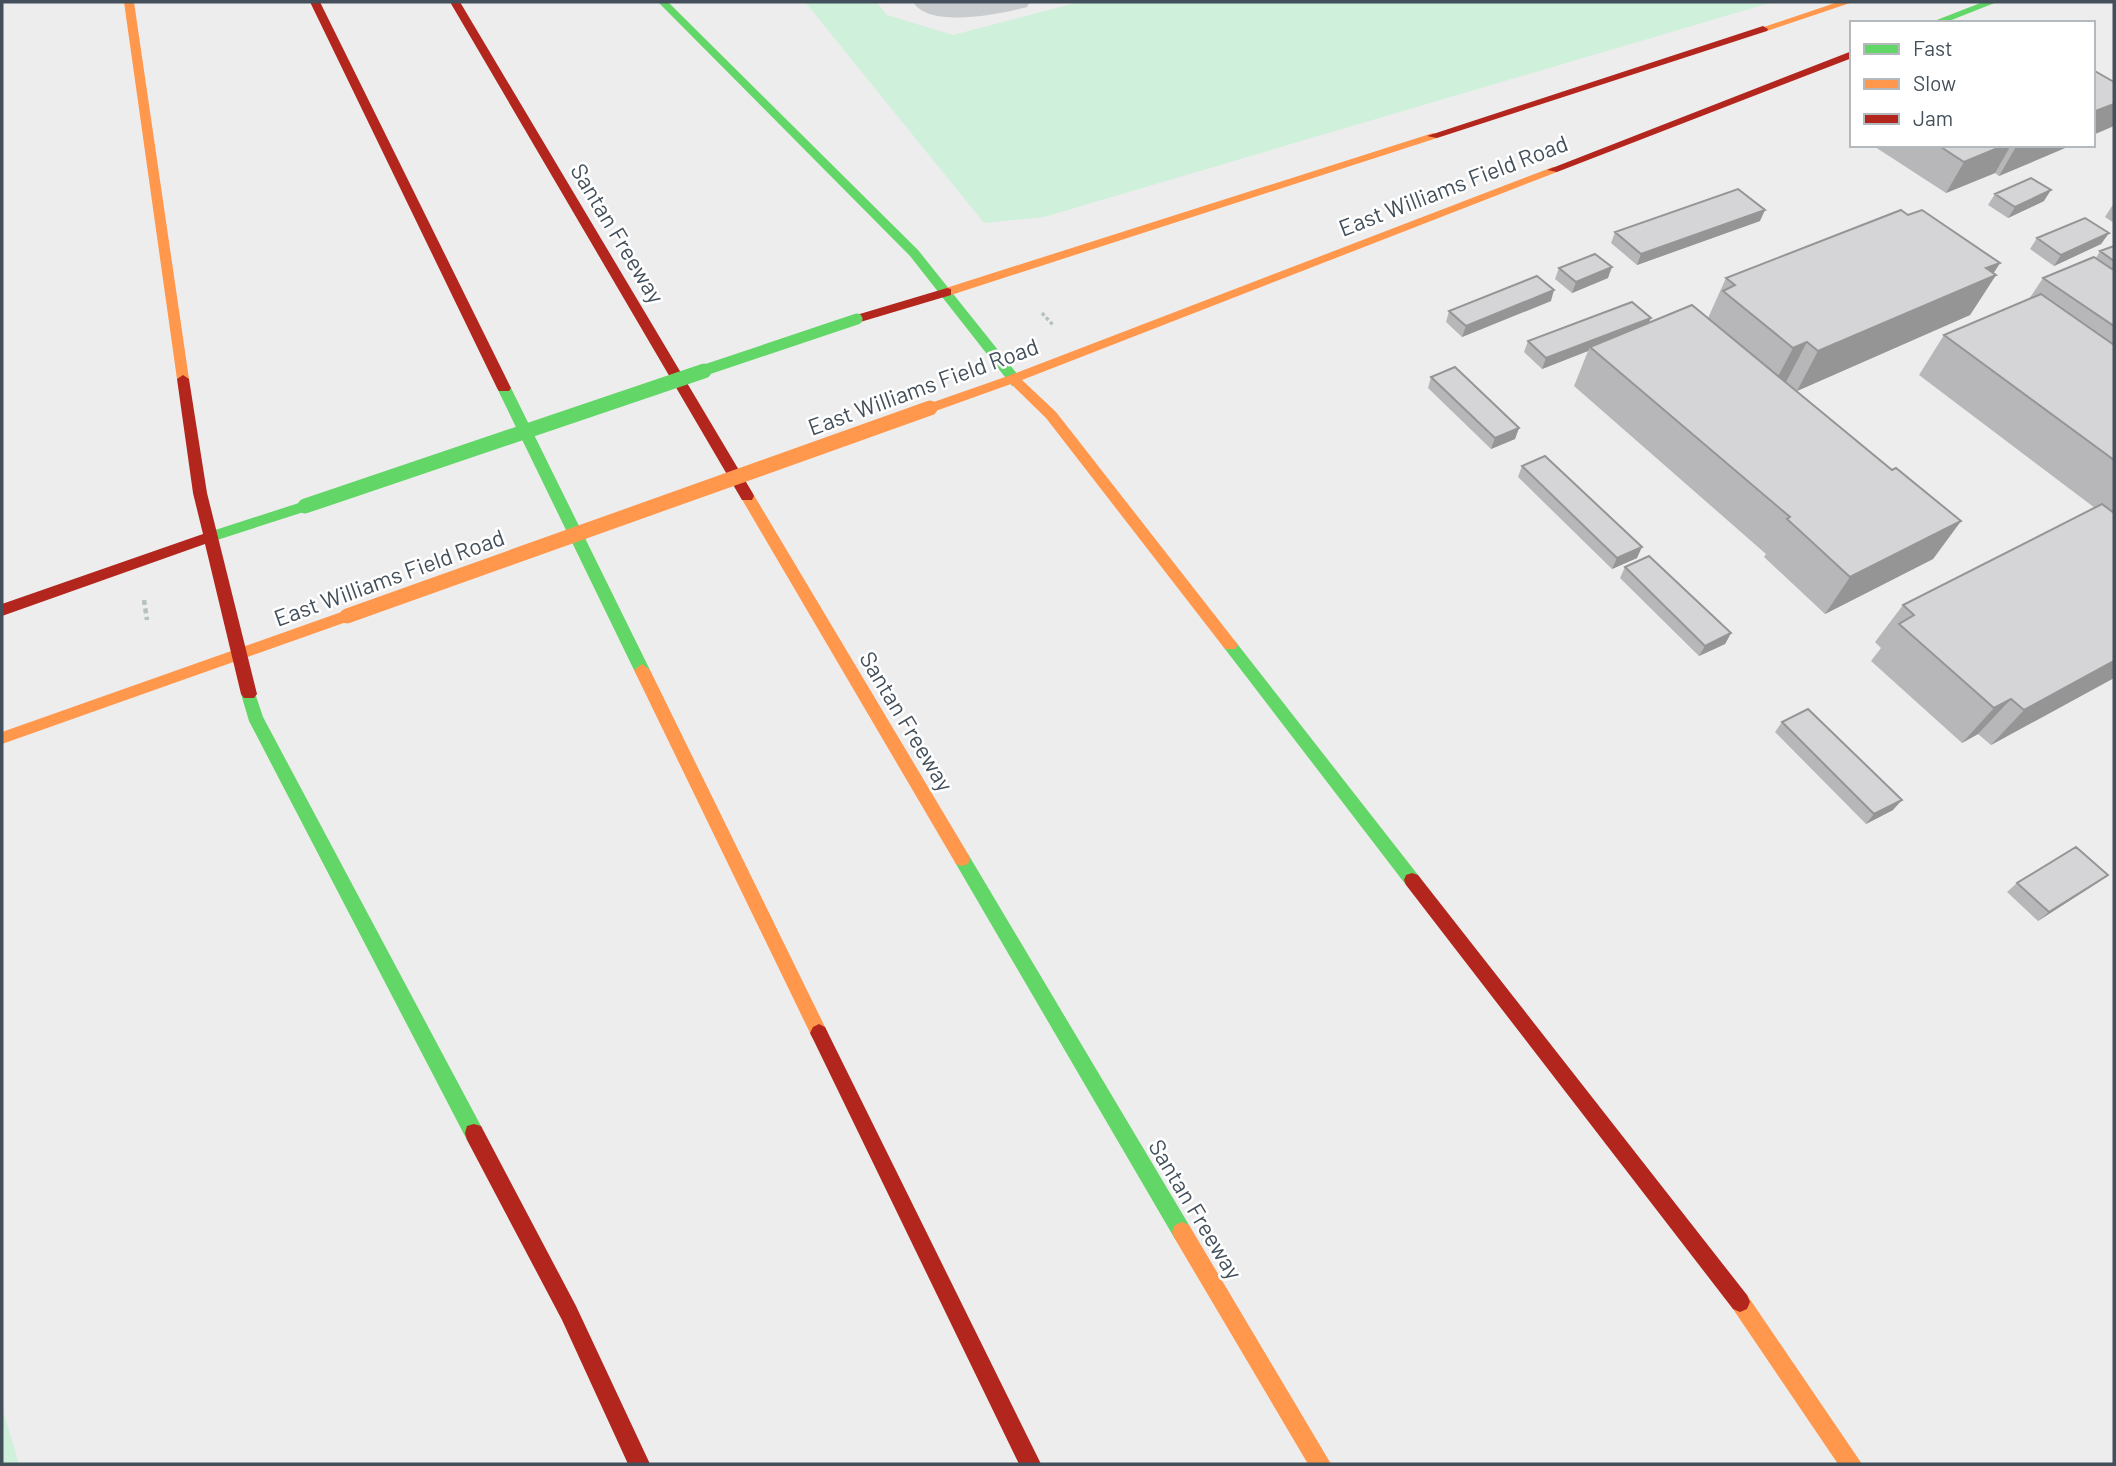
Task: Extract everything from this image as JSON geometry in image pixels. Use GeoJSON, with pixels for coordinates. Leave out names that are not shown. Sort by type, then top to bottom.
{"type":"FeatureCollection","features":[{"type":"Feature","properties":{"kind":"main road"},"geometry":{"type":"LineString","coordinates":[[129,2],[200,494],[255,717],[569,1313],[639,1464]]}},
{"type":"Feature","properties":{"kind":"main road"},"geometry":{"type":"LineString","coordinates":[[315,2],[1030,1464]]}},
{"type":"Feature","properties":{"kind":"main road","name":"Santan Freeway"},"geometry":{"type":"LineString","coordinates":[[455,2],[1320,1464]]}},
{"type":"Feature","properties":{"kind":"main road"},"geometry":{"type":"LineString","coordinates":[[663,2],[914,253],[1013,379],[1051,415],[1753,1318],[1851,1464]]}},
{"type":"Feature","properties":{"kind":"main road","name":"East Williams Field Road"},"geometry":{"type":"LineString","coordinates":[[2,610],[857,319],[1849,2]]}},
{"type":"Feature","properties":{"kind":"main road"},"geometry":{"type":"LineString","coordinates":[[1940,21],[1992,2]]}},
{"type":"Feature","properties":{"kind":"main road","name":"East Williams Field Road"},"geometry":{"type":"LineString","coordinates":[[2,738],[1013,379],[1850,55]]}},
{"type":"Feature","properties":{"kind":"street"},"geometry":{"type":"LineString","coordinates":[[925,2],[943,9],[981,11],[1018,2]]}},
{"type":"Feature","properties":{"kind":"path"},"geometry":{"type":"LineString","coordinates":[[142,589],[147,620]]}},
{"type":"Feature","properties":{"kind":"green space"},"geometry":{"type":"Polygon","coordinates":[[[805,2],[876,2],[887,15],[953,35],[1079,2],[1773,2],[1044,217],[984,223],[805,2]]]}},
{"type":"Feature","properties":{"kind":"green space"},"geometry":{"type":"Polygon","coordinates":[[[2,1408],[19,1464],[2,1464],[2,1408]]]}},
{"type":"Feature","properties":{"kind":"building"},"geometry":{"type":"Polygon","coordinates":[[[2095,71],[2114,82],[2114,104],[2095,111],[2095,71]]]}},
{"type":"Feature","properties":{"kind":"building"},"geometry":{"type":"Polygon","coordinates":[[[1941,147],[2000,147],[1964,162],[1941,147]]]}},
{"type":"Feature","properties":{"kind":"building"},"geometry":{"type":"Polygon","coordinates":[[[2031,178],[2051,190],[2015,207],[1995,194],[2031,178]]]}},
{"type":"Feature","properties":{"kind":"building"},"geometry":{"type":"Polygon","coordinates":[[[1738,189],[1765,210],[1641,254],[1615,232],[1738,189]]]}},
{"type":"Feature","properties":{"kind":"building"},"geometry":{"type":"Polygon","coordinates":[[[1901,210],[1908,215],[1922,210],[2000,263],[1986,268],[1996,275],[1818,351],[1807,342],[1793,348],[1723,291],[1735,285],[1726,278],[1901,210]]]}},
{"type":"Feature","properties":{"kind":"building"},"geometry":{"type":"Polygon","coordinates":[[[2085,218],[2109,233],[2061,255],[2037,238],[2085,218]]]}},
{"type":"Feature","properties":{"kind":"building"},"geometry":{"type":"Polygon","coordinates":[[[2114,246],[2114,261],[2100,251],[2114,246]]]}},
{"type":"Feature","properties":{"kind":"building"},"geometry":{"type":"Polygon","coordinates":[[[1595,254],[1612,267],[1576,282],[1559,268],[1595,254]]]}},
{"type":"Feature","properties":{"kind":"building"},"geometry":{"type":"Polygon","coordinates":[[[2094,257],[2114,268],[2114,326],[2043,278],[2094,257]]]}},
{"type":"Feature","properties":{"kind":"building"},"geometry":{"type":"Polygon","coordinates":[[[1537,276],[1554,290],[1466,326],[1449,311],[1537,276]]]}},
{"type":"Feature","properties":{"kind":"building"},"geometry":{"type":"Polygon","coordinates":[[[2041,294],[2114,345],[2114,460],[1944,335],[2041,294]]]}},
{"type":"Feature","properties":{"kind":"building"},"geometry":{"type":"Polygon","coordinates":[[[1632,302],[1651,318],[1546,358],[1528,341],[1632,302]]]}},
{"type":"Feature","properties":{"kind":"building"},"geometry":{"type":"Polygon","coordinates":[[[1692,305],[1892,470],[1896,468],[1961,521],[1850,577],[1787,519],[1790,517],[1590,347],[1692,305]]]}},
{"type":"Feature","properties":{"kind":"building"},"geometry":{"type":"Polygon","coordinates":[[[1455,367],[1519,428],[1495,438],[1431,377],[1455,367]]]}},
{"type":"Feature","properties":{"kind":"building"},"geometry":{"type":"Polygon","coordinates":[[[1545,456],[1642,547],[1617,558],[1522,466],[1545,456]]]}},
{"type":"Feature","properties":{"kind":"building"},"geometry":{"type":"Polygon","coordinates":[[[2102,504],[2114,513],[2114,661],[2024,710],[2011,699],[1994,708],[1899,624],[1914,615],[1903,605],[2102,504]]]}},
{"type":"Feature","properties":{"kind":"building"},"geometry":{"type":"Polygon","coordinates":[[[1649,556],[1731,633],[1705,646],[1625,567],[1649,556]]]}},
{"type":"Feature","properties":{"kind":"building"},"geometry":{"type":"Polygon","coordinates":[[[1808,709],[1902,800],[1874,814],[1782,722],[1808,709]]]}},
{"type":"Feature","properties":{"kind":"building"},"geometry":{"type":"Polygon","coordinates":[[[2076,847],[2108,875],[2049,912],[2017,883],[2076,847]]]}},
{"type":"Feature","properties":{"kind":"traffic: fast"},"geometry":{"type":"LineString","coordinates":[[663,2],[914,253],[1017,383]]}},
{"type":"Feature","properties":{"kind":"traffic: fast"},"geometry":{"type":"LineString","coordinates":[[1940,21],[1992,2]]}},
{"type":"Feature","properties":{"kind":"traffic: fast"},"geometry":{"type":"LineString","coordinates":[[305,506],[857,319]]}},
{"type":"Feature","properties":{"kind":"traffic: fast"},"geometry":{"type":"LineString","coordinates":[[504,388],[642,670]]}},
{"type":"Feature","properties":{"kind":"traffic: fast"},"geometry":{"type":"LineString","coordinates":[[211,537],[305,506]]}},
{"type":"Feature","properties":{"kind":"traffic: fast"},"geometry":{"type":"LineString","coordinates":[[1230,645],[1412,880]]}},
{"type":"Feature","properties":{"kind":"traffic: fast"},"geometry":{"type":"LineString","coordinates":[[249,694],[255,717],[474,1133]]}},
{"type":"Feature","properties":{"kind":"traffic: fast"},"geometry":{"type":"LineString","coordinates":[[962,859],[1182,1232]]}},
{"type":"Feature","properties":{"kind":"traffic: slow"},"geometry":{"type":"LineString","coordinates":[[129,2],[183,379]]}},
{"type":"Feature","properties":{"kind":"traffic: slow"},"geometry":{"type":"LineString","coordinates":[[1763,29],[1848,2]]}},
{"type":"Feature","properties":{"kind":"traffic: slow"},"geometry":{"type":"LineString","coordinates":[[947,292],[1433,136]]}},
{"type":"Feature","properties":{"kind":"traffic: slow"},"geometry":{"type":"LineString","coordinates":[[1013,379],[1553,170]]}},
{"type":"Feature","properties":{"kind":"traffic: slow"},"geometry":{"type":"LineString","coordinates":[[930,408],[1013,379]]}},
{"type":"Feature","properties":{"kind":"traffic: slow"},"geometry":{"type":"LineString","coordinates":[[1017,383],[1051,415],[1230,645]]}},
{"type":"Feature","properties":{"kind":"traffic: slow"},"geometry":{"type":"LineString","coordinates":[[347,616],[930,408]]}},
{"type":"Feature","properties":{"kind":"traffic: slow"},"geometry":{"type":"LineString","coordinates":[[747,496],[962,859]]}},
{"type":"Feature","properties":{"kind":"traffic: slow"},"geometry":{"type":"LineString","coordinates":[[239,655],[347,616]]}},
{"type":"Feature","properties":{"kind":"traffic: slow"},"geometry":{"type":"LineString","coordinates":[[2,738],[239,655]]}},
{"type":"Feature","properties":{"kind":"traffic: slow"},"geometry":{"type":"LineString","coordinates":[[642,670],[819,1033]]}},
{"type":"Feature","properties":{"kind":"traffic: slow"},"geometry":{"type":"LineString","coordinates":[[1182,1232],[1320,1464]]}},
{"type":"Feature","properties":{"kind":"traffic: slow"},"geometry":{"type":"LineString","coordinates":[[1740,1302],[1851,1464]]}},
{"type":"Feature","properties":{"kind":"traffic: jam"},"geometry":{"type":"LineString","coordinates":[[315,2],[504,388]]}},
{"type":"Feature","properties":{"kind":"traffic: jam"},"geometry":{"type":"LineString","coordinates":[[455,2],[747,496]]}},
{"type":"Feature","properties":{"kind":"traffic: jam"},"geometry":{"type":"LineString","coordinates":[[1433,136],[1763,29]]}},
{"type":"Feature","properties":{"kind":"traffic: jam"},"geometry":{"type":"LineString","coordinates":[[1553,170],[1850,55]]}},
{"type":"Feature","properties":{"kind":"traffic: jam"},"geometry":{"type":"LineString","coordinates":[[857,319],[947,292]]}},
{"type":"Feature","properties":{"kind":"traffic: jam"},"geometry":{"type":"LineString","coordinates":[[183,379],[200,493],[249,694]]}},
{"type":"Feature","properties":{"kind":"traffic: jam"},"geometry":{"type":"LineString","coordinates":[[2,610],[211,537]]}},
{"type":"Feature","properties":{"kind":"traffic: jam"},"geometry":{"type":"LineString","coordinates":[[1412,880],[1740,1302]]}},
{"type":"Feature","properties":{"kind":"traffic: jam"},"geometry":{"type":"LineString","coordinates":[[819,1033],[1030,1464]]}},
{"type":"Feature","properties":{"kind":"traffic: jam"},"geometry":{"type":"LineString","coordinates":[[474,1133],[569,1313],[639,1464]]}}]}
